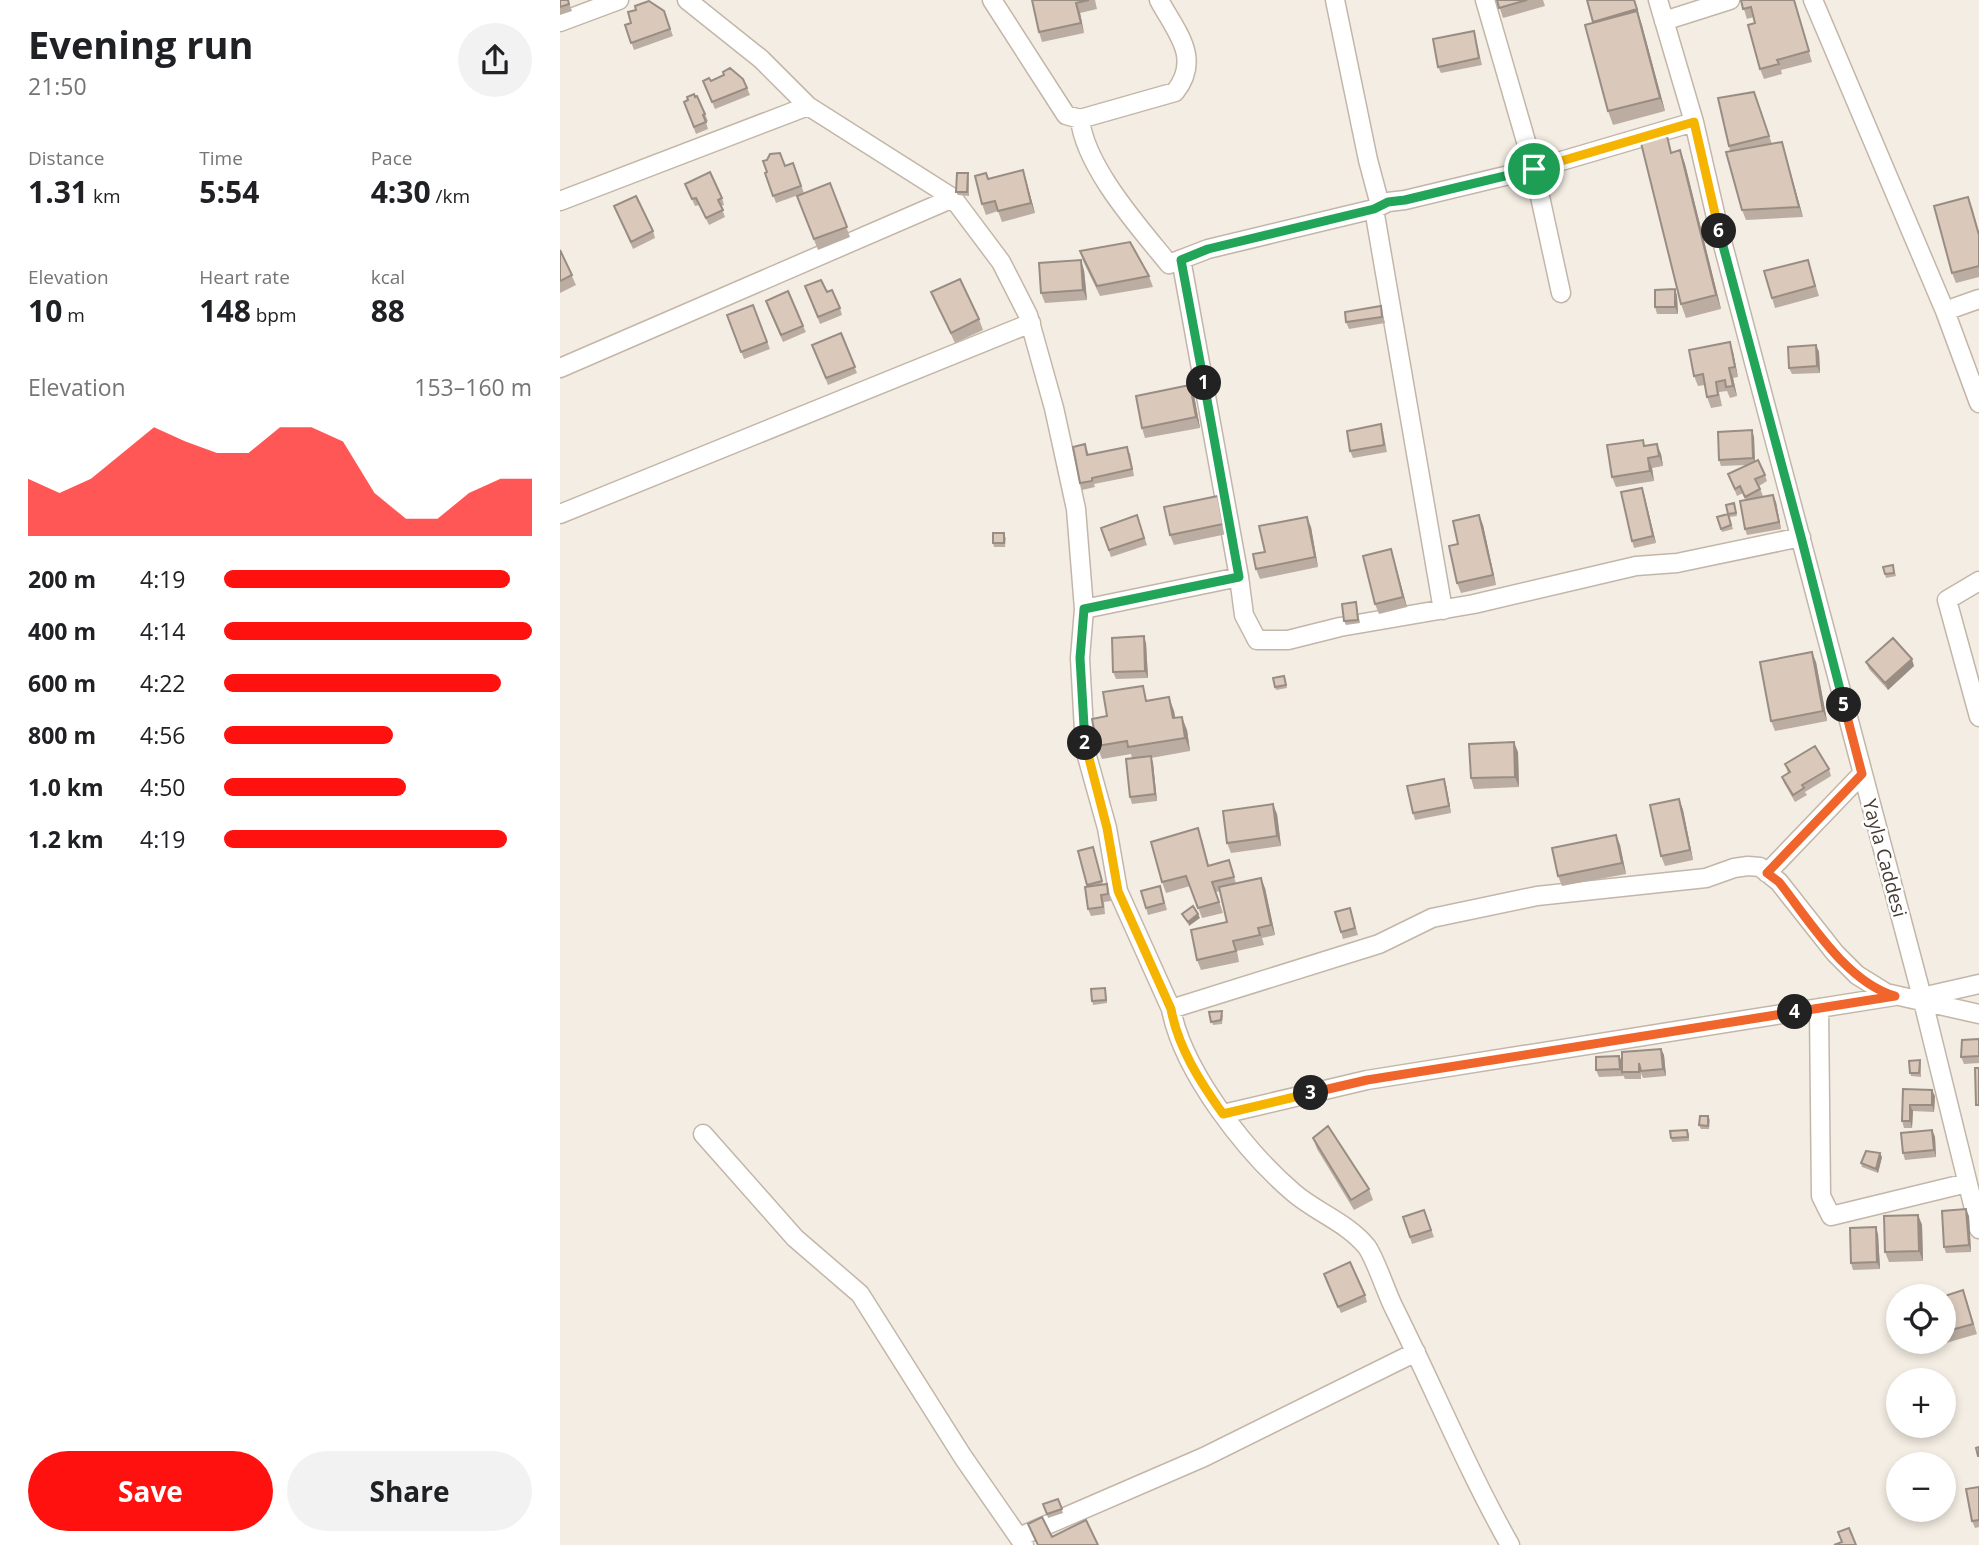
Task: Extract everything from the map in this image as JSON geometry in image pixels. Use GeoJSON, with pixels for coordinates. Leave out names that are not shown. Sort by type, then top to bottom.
{"type":"FeatureCollection","features":[{"type":"Feature","properties":{"kind":"street"},"geometry":{"type":"LineString","coordinates":[[560,22],[619,0]]}},
{"type":"Feature","properties":{"kind":"street"},"geometry":{"type":"LineString","coordinates":[[992,0],[1066,115],[1080,119],[1175,92],[1183,82],[1188,66],[1188,53],[1159,0]]}},
{"type":"Feature","properties":{"kind":"street"},"geometry":{"type":"LineString","coordinates":[[1335,0],[1377,207],[1443,610]]}},
{"type":"Feature","properties":{"kind":"street"},"geometry":{"type":"LineString","coordinates":[[1485,0],[1534,169],[1561,293]]}},
{"type":"Feature","properties":{"kind":"street","name":"Yayla Caddesi"},"geometry":{"type":"LineString","coordinates":[[1658,0],[1694,122],[1718,226],[1821,622],[1923,1000],[1979,1229]]}},
{"type":"Feature","properties":{"kind":"street"},"geometry":{"type":"LineString","coordinates":[[1664,21],[1730,0]]}},
{"type":"Feature","properties":{"kind":"street"},"geometry":{"type":"LineString","coordinates":[[1814,0],[1945,311],[1979,403]]}},
{"type":"Feature","properties":{"kind":"street"},"geometry":{"type":"LineString","coordinates":[[690,1],[761,59],[808,106],[953,198],[1002,262],[1031,323],[1054,408],[1076,509],[1084,609],[1080,658],[1086,749],[1107,828],[1118,891],[1171,1009],[1185,1049],[1203,1085],[1223,1114],[1253,1152],[1294,1193],[1367,1247],[1465,1460],[1510,1545]]}},
{"type":"Feature","properties":{"kind":"street"},"geometry":{"type":"LineString","coordinates":[[560,201],[808,106]]}},
{"type":"Feature","properties":{"kind":"street"},"geometry":{"type":"LineString","coordinates":[[1080,119],[1081,134],[1090,153],[1118,199],[1169,264],[1208,249],[1388,202],[1534,169],[1694,122]]}},
{"type":"Feature","properties":{"kind":"street"},"geometry":{"type":"LineString","coordinates":[[560,368],[953,198]]}},
{"type":"Feature","properties":{"kind":"street"},"geometry":{"type":"LineString","coordinates":[[1181,260],[1244,615],[1258,640],[1287,640],[1340,627],[1443,610],[1636,566],[1677,563],[1801,537]]}},
{"type":"Feature","properties":{"kind":"street"},"geometry":{"type":"LineString","coordinates":[[1945,311],[1979,299]]}},
{"type":"Feature","properties":{"kind":"street"},"geometry":{"type":"LineString","coordinates":[[560,514],[1031,323]]}},
{"type":"Feature","properties":{"kind":"street"},"geometry":{"type":"LineString","coordinates":[[1084,609],[1239,577]]}},
{"type":"Feature","properties":{"kind":"street"},"geometry":{"type":"LineString","coordinates":[[1979,581],[1947,600],[1979,717]]}},
{"type":"Feature","properties":{"kind":"street"},"geometry":{"type":"LineString","coordinates":[[1767,873],[1862,774]]}},
{"type":"Feature","properties":{"kind":"street"},"geometry":{"type":"LineString","coordinates":[[1171,1009],[1379,944],[1432,918],[1537,896],[1706,878],[1748,866],[1760,867],[1779,882],[1835,953],[1857,975],[1895,996],[1979,1014]]}},
{"type":"Feature","properties":{"kind":"street"},"geometry":{"type":"LineString","coordinates":[[1923,1000],[1979,984]]}},
{"type":"Feature","properties":{"kind":"street"},"geometry":{"type":"LineString","coordinates":[[1223,1114],[1367,1080],[1895,996]]}},
{"type":"Feature","properties":{"kind":"street"},"geometry":{"type":"LineString","coordinates":[[1819,1008],[1821,1196],[1831,1216],[1967,1183]]}},
{"type":"Feature","properties":{"kind":"street"},"geometry":{"type":"LineString","coordinates":[[704,1134],[795,1238],[860,1294],[964,1457],[1022,1541],[1204,1457],[1416,1352]]}},
{"type":"Feature","properties":{"kind":"building"},"geometry":{"type":"Polygon","coordinates":[[[560,0],[568,0],[569,4],[560,7],[560,0]]]}},
{"type":"Feature","properties":{"kind":"building"},"geometry":{"type":"Polygon","coordinates":[[[1032,0],[1089,0],[1076,3],[1081,23],[1039,32],[1032,0]]]}},
{"type":"Feature","properties":{"kind":"building"},"geometry":{"type":"Polygon","coordinates":[[[1497,0],[1527,0],[1499,8],[1497,0]]]}},
{"type":"Feature","properties":{"kind":"building"},"geometry":{"type":"Polygon","coordinates":[[[1587,0],[1634,0],[1637,9],[1593,22],[1587,0]]]}},
{"type":"Feature","properties":{"kind":"building"},"geometry":{"type":"Polygon","coordinates":[[[1741,0],[1794,0],[1809,51],[1777,60],[1779,64],[1760,69],[1748,25],[1755,23],[1751,7],[1743,9],[1741,0]]]}},
{"type":"Feature","properties":{"kind":"building"},"geometry":{"type":"Polygon","coordinates":[[[649,1],[664,11],[670,29],[631,43],[625,25],[631,23],[628,12],[649,1]]]}},
{"type":"Feature","properties":{"kind":"building"},"geometry":{"type":"Polygon","coordinates":[[[1637,11],[1660,98],[1608,111],[1585,25],[1637,11]]]}},
{"type":"Feature","properties":{"kind":"building"},"geometry":{"type":"Polygon","coordinates":[[[1474,31],[1479,58],[1438,67],[1433,39],[1474,31]]]}},
{"type":"Feature","properties":{"kind":"building"},"geometry":{"type":"Polygon","coordinates":[[[730,68],[743,79],[747,88],[712,102],[703,81],[709,78],[711,81],[724,75],[723,72],[730,68]]]}},
{"type":"Feature","properties":{"kind":"building"},"geometry":{"type":"Polygon","coordinates":[[[1754,92],[1769,136],[1729,146],[1718,98],[1754,92]]]}},
{"type":"Feature","properties":{"kind":"building"},"geometry":{"type":"Polygon","coordinates":[[[694,94],[705,114],[703,115],[706,122],[694,127],[684,102],[694,94]]]}},
{"type":"Feature","properties":{"kind":"building"},"geometry":{"type":"Polygon","coordinates":[[[1667,136],[1671,153],[1680,150],[1716,295],[1681,304],[1641,143],[1667,136]]]}},
{"type":"Feature","properties":{"kind":"building"},"geometry":{"type":"Polygon","coordinates":[[[1782,142],[1799,207],[1742,210],[1726,152],[1782,142]]]}},
{"type":"Feature","properties":{"kind":"building"},"geometry":{"type":"Polygon","coordinates":[[[780,153],[785,166],[793,163],[801,186],[773,196],[763,161],[767,160],[770,154],[780,153]]]}},
{"type":"Feature","properties":{"kind":"building"},"geometry":{"type":"Polygon","coordinates":[[[1023,170],[1031,203],[998,211],[995,201],[982,204],[975,176],[986,173],[988,179],[1023,170]]]}},
{"type":"Feature","properties":{"kind":"building"},"geometry":{"type":"Polygon","coordinates":[[[710,172],[722,198],[718,200],[723,210],[706,218],[685,184],[710,172]]]}},
{"type":"Feature","properties":{"kind":"building"},"geometry":{"type":"Polygon","coordinates":[[[957,173],[968,173],[967,192],[956,192],[957,173]]]}},
{"type":"Feature","properties":{"kind":"building"},"geometry":{"type":"Polygon","coordinates":[[[830,183],[847,227],[814,239],[797,196],[830,183]]]}},
{"type":"Feature","properties":{"kind":"building"},"geometry":{"type":"Polygon","coordinates":[[[636,196],[653,231],[631,242],[614,206],[636,196]]]}},
{"type":"Feature","properties":{"kind":"building"},"geometry":{"type":"Polygon","coordinates":[[[1968,197],[1979,235],[1979,266],[1952,273],[1934,206],[1968,197]]]}},
{"type":"Feature","properties":{"kind":"building"},"geometry":{"type":"Polygon","coordinates":[[[1130,242],[1149,276],[1097,286],[1080,251],[1130,242]]]}},
{"type":"Feature","properties":{"kind":"building"},"geometry":{"type":"Polygon","coordinates":[[[560,250],[572,275],[560,281],[560,250]]]}},
{"type":"Feature","properties":{"kind":"building"},"geometry":{"type":"Polygon","coordinates":[[[1081,260],[1083,290],[1041,293],[1039,263],[1081,260]]]}},
{"type":"Feature","properties":{"kind":"building"},"geometry":{"type":"Polygon","coordinates":[[[1808,260],[1815,286],[1772,298],[1764,271],[1808,260]]]}},
{"type":"Feature","properties":{"kind":"building"},"geometry":{"type":"Polygon","coordinates":[[[960,279],[979,319],[951,333],[931,292],[960,279]]]}},
{"type":"Feature","properties":{"kind":"building"},"geometry":{"type":"Polygon","coordinates":[[[821,280],[827,292],[832,290],[840,308],[818,317],[805,286],[821,280]]]}},
{"type":"Feature","properties":{"kind":"building"},"geometry":{"type":"Polygon","coordinates":[[[1675,289],[1675,307],[1655,307],[1655,290],[1675,289]]]}},
{"type":"Feature","properties":{"kind":"building"},"geometry":{"type":"Polygon","coordinates":[[[788,291],[803,326],[781,335],[766,301],[788,291]]]}},
{"type":"Feature","properties":{"kind":"building"},"geometry":{"type":"Polygon","coordinates":[[[753,305],[767,342],[741,352],[727,315],[753,305]]]}},
{"type":"Feature","properties":{"kind":"building"},"geometry":{"type":"Polygon","coordinates":[[[1381,306],[1382,317],[1346,322],[1345,312],[1381,306]]]}},
{"type":"Feature","properties":{"kind":"building"},"geometry":{"type":"Polygon","coordinates":[[[841,333],[855,367],[826,378],[812,345],[841,333]]]}},
{"type":"Feature","properties":{"kind":"building"},"geometry":{"type":"Polygon","coordinates":[[[1730,342],[1735,367],[1729,368],[1733,386],[1726,387],[1725,380],[1716,382],[1718,395],[1707,397],[1703,374],[1694,376],[1689,350],[1730,342]]]}},
{"type":"Feature","properties":{"kind":"building"},"geometry":{"type":"Polygon","coordinates":[[[1816,345],[1817,366],[1789,368],[1788,347],[1816,345]]]}},
{"type":"Feature","properties":{"kind":"building"},"geometry":{"type":"Polygon","coordinates":[[[1190,385],[1196,417],[1142,428],[1136,396],[1190,385]]]}},
{"type":"Feature","properties":{"kind":"building"},"geometry":{"type":"Polygon","coordinates":[[[1381,424],[1384,445],[1350,451],[1347,431],[1381,424]]]}},
{"type":"Feature","properties":{"kind":"building"},"geometry":{"type":"Polygon","coordinates":[[[1752,430],[1753,458],[1719,460],[1718,432],[1752,430]]]}},
{"type":"Feature","properties":{"kind":"building"},"geometry":{"type":"Polygon","coordinates":[[[1643,440],[1644,446],[1657,444],[1659,456],[1648,458],[1650,471],[1612,477],[1607,445],[1643,440]]]}},
{"type":"Feature","properties":{"kind":"building"},"geometry":{"type":"Polygon","coordinates":[[[1085,444],[1087,455],[1127,447],[1132,469],[1080,483],[1073,447],[1085,444]]]}},
{"type":"Feature","properties":{"kind":"building"},"geometry":{"type":"Polygon","coordinates":[[[1758,460],[1765,475],[1755,479],[1760,489],[1745,497],[1740,486],[1735,489],[1728,474],[1758,460]]]}},
{"type":"Feature","properties":{"kind":"building"},"geometry":{"type":"Polygon","coordinates":[[[1642,488],[1653,536],[1632,541],[1621,492],[1642,488]]]}},
{"type":"Feature","properties":{"kind":"building"},"geometry":{"type":"Polygon","coordinates":[[[1773,495],[1779,522],[1745,529],[1740,501],[1773,495]]]}},
{"type":"Feature","properties":{"kind":"building"},"geometry":{"type":"Polygon","coordinates":[[[1218,496],[1223,524],[1170,535],[1164,507],[1218,496]]]}},
{"type":"Feature","properties":{"kind":"building"},"geometry":{"type":"Polygon","coordinates":[[[1734,503],[1736,513],[1728,514],[1726,505],[1734,503]]]}},
{"type":"Feature","properties":{"kind":"building"},"geometry":{"type":"Polygon","coordinates":[[[1728,514],[1731,525],[1721,529],[1717,517],[1728,514]]]}},
{"type":"Feature","properties":{"kind":"building"},"geometry":{"type":"Polygon","coordinates":[[[1137,515],[1144,538],[1109,550],[1101,528],[1137,515]]]}},
{"type":"Feature","properties":{"kind":"building"},"geometry":{"type":"Polygon","coordinates":[[[1479,515],[1493,575],[1457,583],[1449,546],[1458,544],[1453,521],[1479,515]]]}},
{"type":"Feature","properties":{"kind":"building"},"geometry":{"type":"Polygon","coordinates":[[[1307,517],[1315,557],[1256,569],[1253,554],[1265,552],[1259,526],[1307,517]]]}},
{"type":"Feature","properties":{"kind":"building"},"geometry":{"type":"Polygon","coordinates":[[[993,533],[1004,533],[1004,543],[993,543],[993,533]]]}},
{"type":"Feature","properties":{"kind":"building"},"geometry":{"type":"Polygon","coordinates":[[[1391,549],[1403,597],[1375,604],[1363,556],[1391,549]]]}},
{"type":"Feature","properties":{"kind":"building"},"geometry":{"type":"Polygon","coordinates":[[[1893,565],[1894,573],[1885,574],[1883,567],[1893,565]]]}},
{"type":"Feature","properties":{"kind":"building"},"geometry":{"type":"Polygon","coordinates":[[[1356,602],[1358,620],[1344,621],[1342,604],[1356,602]]]}},
{"type":"Feature","properties":{"kind":"building"},"geometry":{"type":"Polygon","coordinates":[[[1144,636],[1145,671],[1113,672],[1112,638],[1144,636]]]}},
{"type":"Feature","properties":{"kind":"building"},"geometry":{"type":"Polygon","coordinates":[[[1893,638],[1912,659],[1885,683],[1866,662],[1893,638]]]}},
{"type":"Feature","properties":{"kind":"building"},"geometry":{"type":"Polygon","coordinates":[[[1812,652],[1823,711],[1771,721],[1760,662],[1812,652]]]}},
{"type":"Feature","properties":{"kind":"building"},"geometry":{"type":"Polygon","coordinates":[[[1284,676],[1286,685],[1275,687],[1273,678],[1284,676]]]}},
{"type":"Feature","properties":{"kind":"building"},"geometry":{"type":"Polygon","coordinates":[[[1143,686],[1146,701],[1169,697],[1173,718],[1182,717],[1185,738],[1128,747],[1127,741],[1097,746],[1092,719],[1107,716],[1103,692],[1143,686]]]}},
{"type":"Feature","properties":{"kind":"building"},"geometry":{"type":"Polygon","coordinates":[[[1514,742],[1515,777],[1471,778],[1469,744],[1514,742]]]}},
{"type":"Feature","properties":{"kind":"building"},"geometry":{"type":"Polygon","coordinates":[[[1815,746],[1829,769],[1802,785],[1804,788],[1793,795],[1782,777],[1790,772],[1785,764],[1815,746]]]}},
{"type":"Feature","properties":{"kind":"building"},"geometry":{"type":"Polygon","coordinates":[[[1151,756],[1155,794],[1130,797],[1126,759],[1151,756]]]}},
{"type":"Feature","properties":{"kind":"building"},"geometry":{"type":"Polygon","coordinates":[[[1444,779],[1449,806],[1413,813],[1407,786],[1444,779]]]}},
{"type":"Feature","properties":{"kind":"building"},"geometry":{"type":"Polygon","coordinates":[[[1679,799],[1690,850],[1661,856],[1650,805],[1679,799]]]}},
{"type":"Feature","properties":{"kind":"building"},"geometry":{"type":"Polygon","coordinates":[[[1273,804],[1277,836],[1227,843],[1223,811],[1273,804]]]}},
{"type":"Feature","properties":{"kind":"building"},"geometry":{"type":"Polygon","coordinates":[[[1198,828],[1208,866],[1229,860],[1234,877],[1212,882],[1219,902],[1198,908],[1186,876],[1162,882],[1151,842],[1198,828]]]}},
{"type":"Feature","properties":{"kind":"building"},"geometry":{"type":"Polygon","coordinates":[[[1616,835],[1622,863],[1558,876],[1552,848],[1616,835]]]}},
{"type":"Feature","properties":{"kind":"building"},"geometry":{"type":"Polygon","coordinates":[[[1093,847],[1102,881],[1087,885],[1078,851],[1093,847]]]}},
{"type":"Feature","properties":{"kind":"building"},"geometry":{"type":"Polygon","coordinates":[[[1261,878],[1271,925],[1258,928],[1260,935],[1233,941],[1236,951],[1197,960],[1191,930],[1227,922],[1219,887],[1261,878]]]}},
{"type":"Feature","properties":{"kind":"building"},"geometry":{"type":"Polygon","coordinates":[[[1107,884],[1108,894],[1101,895],[1103,907],[1088,909],[1085,887],[1107,884]]]}},
{"type":"Feature","properties":{"kind":"building"},"geometry":{"type":"Polygon","coordinates":[[[1160,886],[1164,903],[1146,908],[1141,891],[1160,886]]]}},
{"type":"Feature","properties":{"kind":"building"},"geometry":{"type":"Polygon","coordinates":[[[1193,906],[1198,914],[1188,922],[1182,914],[1193,906]]]}},
{"type":"Feature","properties":{"kind":"building"},"geometry":{"type":"Polygon","coordinates":[[[1350,908],[1355,928],[1341,932],[1335,912],[1350,908]]]}},
{"type":"Feature","properties":{"kind":"building"},"geometry":{"type":"Polygon","coordinates":[[[1105,988],[1106,1000],[1092,1001],[1091,989],[1105,988]]]}},
{"type":"Feature","properties":{"kind":"building"},"geometry":{"type":"Polygon","coordinates":[[[1222,1011],[1221,1020],[1211,1022],[1209,1012],[1222,1011]]]}},
{"type":"Feature","properties":{"kind":"building"},"geometry":{"type":"Polygon","coordinates":[[[1979,1039],[1979,1056],[1961,1057],[1962,1040],[1979,1039]]]}},
{"type":"Feature","properties":{"kind":"building"},"geometry":{"type":"Polygon","coordinates":[[[1661,1049],[1663,1069],[1641,1071],[1639,1063],[1639,1072],[1622,1072],[1622,1052],[1661,1049]]]}},
{"type":"Feature","properties":{"kind":"building"},"geometry":{"type":"Polygon","coordinates":[[[1619,1056],[1620,1069],[1596,1070],[1596,1057],[1619,1056]]]}},
{"type":"Feature","properties":{"kind":"building"},"geometry":{"type":"Polygon","coordinates":[[[1920,1060],[1919,1073],[1910,1073],[1909,1061],[1920,1060]]]}},
{"type":"Feature","properties":{"kind":"building"},"geometry":{"type":"Polygon","coordinates":[[[1975,1068],[1979,1068],[1979,1105],[1976,1105],[1975,1068]]]}},
{"type":"Feature","properties":{"kind":"building"},"geometry":{"type":"Polygon","coordinates":[[[1903,1089],[1932,1090],[1932,1105],[1910,1105],[1910,1121],[1902,1121],[1903,1089]]]}},
{"type":"Feature","properties":{"kind":"building"},"geometry":{"type":"Polygon","coordinates":[[[1700,1116],[1708,1116],[1708,1126],[1699,1125],[1700,1116]]]}},
{"type":"Feature","properties":{"kind":"building"},"geometry":{"type":"Polygon","coordinates":[[[1328,1126],[1369,1189],[1351,1200],[1313,1138],[1328,1126]]]}},
{"type":"Feature","properties":{"kind":"building"},"geometry":{"type":"Polygon","coordinates":[[[1687,1130],[1688,1137],[1671,1138],[1670,1131],[1687,1130]]]}},
{"type":"Feature","properties":{"kind":"building"},"geometry":{"type":"Polygon","coordinates":[[[1932,1130],[1934,1150],[1903,1153],[1901,1133],[1932,1130]]]}},
{"type":"Feature","properties":{"kind":"building"},"geometry":{"type":"Polygon","coordinates":[[[1866,1151],[1880,1153],[1876,1169],[1861,1163],[1866,1151]]]}},
{"type":"Feature","properties":{"kind":"building"},"geometry":{"type":"Polygon","coordinates":[[[1966,1209],[1969,1245],[1944,1247],[1942,1211],[1966,1209]]]}},
{"type":"Feature","properties":{"kind":"building"},"geometry":{"type":"Polygon","coordinates":[[[1424,1210],[1431,1230],[1410,1237],[1403,1217],[1424,1210]]]}},
{"type":"Feature","properties":{"kind":"building"},"geometry":{"type":"Polygon","coordinates":[[[1918,1215],[1919,1251],[1885,1252],[1884,1216],[1918,1215]]]}},
{"type":"Feature","properties":{"kind":"building"},"geometry":{"type":"Polygon","coordinates":[[[1876,1227],[1877,1262],[1851,1263],[1850,1228],[1876,1227]]]}},
{"type":"Feature","properties":{"kind":"building"},"geometry":{"type":"Polygon","coordinates":[[[1350,1262],[1365,1295],[1338,1307],[1324,1274],[1350,1262]]]}},
{"type":"Feature","properties":{"kind":"building"},"geometry":{"type":"Polygon","coordinates":[[[1963,1290],[1973,1324],[1956,1329],[1956,1292],[1963,1290]]]}},
{"type":"Feature","properties":{"kind":"building"},"geometry":{"type":"Polygon","coordinates":[[[1979,1487],[1979,1520],[1972,1521],[1966,1489],[1979,1487]]]}},
{"type":"Feature","properties":{"kind":"building"},"geometry":{"type":"Polygon","coordinates":[[[1058,1499],[1062,1509],[1047,1514],[1043,1504],[1058,1499]]]}},
{"type":"Feature","properties":{"kind":"building"},"geometry":{"type":"Polygon","coordinates":[[[1042,1517],[1052,1537],[1086,1520],[1098,1545],[1038,1545],[1028,1524],[1042,1517]]]}},
{"type":"Feature","properties":{"kind":"building"},"geometry":{"type":"Polygon","coordinates":[[[1849,1528],[1856,1545],[1834,1545],[1842,1542],[1838,1532],[1849,1528]]]}},
{"type":"Feature","properties":{"kind":"route"},"geometry":{"type":"LineString","coordinates":[[1694,122],[1718,226],[1862,774],[1767,873],[1779,882],[1835,953],[1857,975],[1895,996],[1367,1080],[1223,1114],[1203,1085],[1185,1049],[1171,1009],[1118,891],[1107,828],[1086,749],[1080,658],[1084,609],[1239,577],[1181,260],[1208,249],[1374,209],[1388,202],[1534,169],[1694,122]]}}]}
